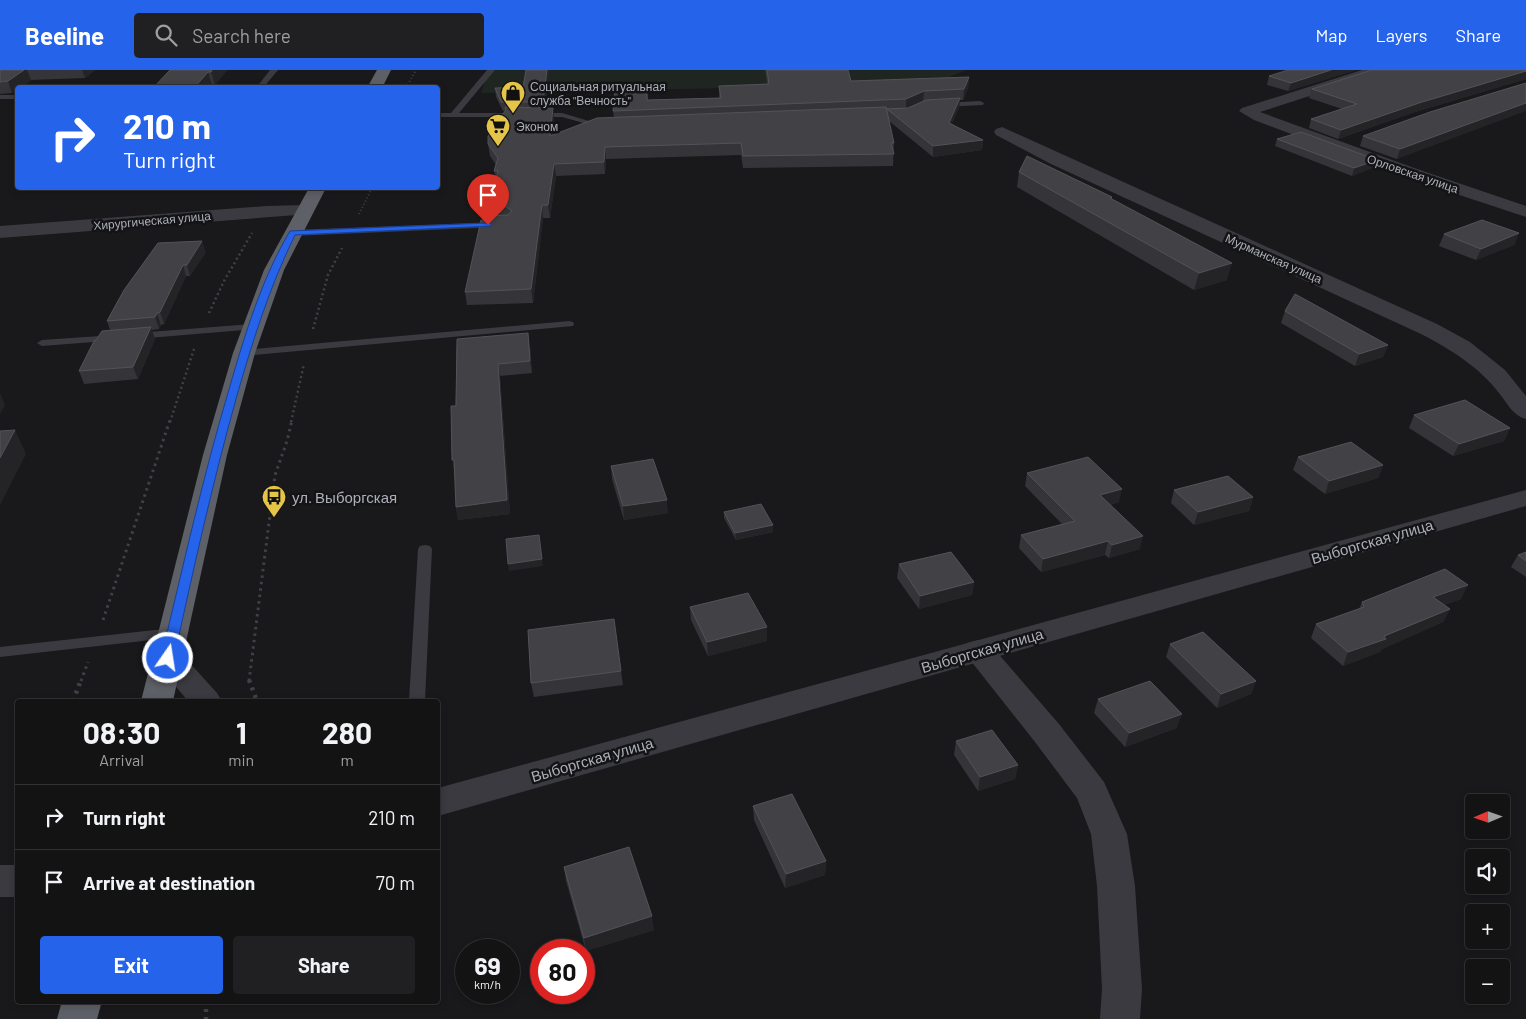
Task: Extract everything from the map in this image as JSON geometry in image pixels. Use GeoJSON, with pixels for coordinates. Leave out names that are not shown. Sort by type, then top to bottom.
{"type":"FeatureCollection","features":[{"type":"Feature","properties":{"kind":"highway"},"geometry":{"type":"LineString","coordinates":[[376,85],[384,70]]}},
{"type":"Feature","properties":{"kind":"highway"},"geometry":{"type":"LineString","coordinates":[[157,699],[215,455],[252,327],[274,270],[316,190]]}},
{"type":"Feature","properties":{"kind":"highway"},"geometry":{"type":"LineString","coordinates":[[77,1019],[81,1004]]}},
{"type":"Feature","properties":{"kind":"street","name":"Орловская улица"},"geometry":{"type":"LineString","coordinates":[[1376,70],[1247,111],[1259,118],[1526,212]]}},
{"type":"Feature","properties":{"kind":"street","name":"Мурманская улица"},"geometry":{"type":"LineString","coordinates":[[1002,132],[1057,160],[1429,328],[1462,347],[1498,375],[1526,412]]}},
{"type":"Feature","properties":{"kind":"street"},"geometry":{"type":"LineString","coordinates":[[1338,146],[1357,140]]}},
{"type":"Feature","properties":{"kind":"street","name":"Хирургическая улица"},"geometry":{"type":"LineString","coordinates":[[0,232],[266,211],[304,210]]}},
{"type":"Feature","properties":{"kind":"street","name":"Выборгская улица"},"geometry":{"type":"LineString","coordinates":[[440,801],[1526,498]]}},
{"type":"Feature","properties":{"kind":"street"},"geometry":{"type":"LineString","coordinates":[[170,646],[205,699]]}},
{"type":"Feature","properties":{"kind":"street"},"geometry":{"type":"LineString","coordinates":[[978,651],[1047,733],[1092,792],[1109,834],[1116,886],[1122,989],[1120,1019]]}},
{"type":"Feature","properties":{"kind":"street"},"geometry":{"type":"LineString","coordinates":[[0,881],[15,881]]}},
{"type":"Feature","properties":{"kind":"lane"},"geometry":{"type":"LineString","coordinates":[[262,85],[274,70]]}},
{"type":"Feature","properties":{"kind":"lane"},"geometry":{"type":"LineString","coordinates":[[454,114],[490,70]]}},
{"type":"Feature","properties":{"kind":"lane"},"geometry":{"type":"LineString","coordinates":[[0,98],[15,97]]}},
{"type":"Feature","properties":{"kind":"lane"},"geometry":{"type":"LineString","coordinates":[[932,105],[980,103]]}},
{"type":"Feature","properties":{"kind":"lane"},"geometry":{"type":"LineString","coordinates":[[440,117],[454,114],[562,115],[604,126],[614,126]]}},
{"type":"Feature","properties":{"kind":"lane"},"geometry":{"type":"LineString","coordinates":[[293,233],[507,224]]}},
{"type":"Feature","properties":{"kind":"lane"},"geometry":{"type":"LineString","coordinates":[[244,353],[569,324]]}},
{"type":"Feature","properties":{"kind":"lane"},"geometry":{"type":"LineString","coordinates":[[42,343],[252,327]]}},
{"type":"Feature","properties":{"kind":"lane"},"geometry":{"type":"LineString","coordinates":[[417,699],[425,549]]}},
{"type":"Feature","properties":{"kind":"lane"},"geometry":{"type":"LineString","coordinates":[[0,652],[96,642],[170,646]]}},
{"type":"Feature","properties":{"kind":"path"},"geometry":{"type":"LineString","coordinates":[[408,85],[416,70]]}},
{"type":"Feature","properties":{"kind":"path"},"geometry":{"type":"LineString","coordinates":[[256,699],[249,680],[275,475],[287,442],[308,347],[328,275],[371,190]]}},
{"type":"Feature","properties":{"kind":"path"},"geometry":{"type":"LineString","coordinates":[[74,699],[96,642],[200,331],[224,281],[266,211]]}},
{"type":"Feature","properties":{"kind":"path"},"geometry":{"type":"LineString","coordinates":[[206,1004],[206,1019]]}},
{"type":"Feature","properties":{"kind":"shaded area"},"geometry":{"type":"Polygon","coordinates":[[[489,70],[966,70],[932,84],[481,93],[489,70]]]}},
{"type":"Feature","properties":{"kind":"building"},"geometry":{"type":"Polygon","coordinates":[[[0,70],[24,70],[8,81],[0,82],[0,70]]]}},
{"type":"Feature","properties":{"kind":"building"},"geometry":{"type":"Polygon","coordinates":[[[170,70],[212,70],[197,85],[156,85],[170,70]]]}},
{"type":"Feature","properties":{"kind":"building"},"geometry":{"type":"Polygon","coordinates":[[[526,70],[547,70],[543,102],[501,102],[495,88],[523,87],[526,70]]]}},
{"type":"Feature","properties":{"kind":"building"},"geometry":{"type":"Polygon","coordinates":[[[767,70],[848,70],[851,81],[969,77],[964,89],[924,91],[906,99],[613,111],[615,90],[647,90],[647,100],[721,98],[719,86],[769,84],[767,70]]]}},
{"type":"Feature","properties":{"kind":"building"},"geometry":{"type":"Polygon","coordinates":[[[1288,70],[1331,70],[1291,83],[1269,76],[1288,70]]]}},
{"type":"Feature","properties":{"kind":"building"},"geometry":{"type":"Polygon","coordinates":[[[1372,70],[1526,71],[1419,103],[1341,130],[1311,119],[1357,104],[1312,89],[1372,70]]]}},
{"type":"Feature","properties":{"kind":"building"},"geometry":{"type":"Polygon","coordinates":[[[1526,83],[1526,103],[1400,149],[1363,136],[1430,112],[1526,83]]]}},
{"type":"Feature","properties":{"kind":"building"},"geometry":{"type":"Polygon","coordinates":[[[960,98],[949,123],[983,140],[933,146],[887,109],[908,108],[926,100],[960,98]]]}},
{"type":"Feature","properties":{"kind":"building"},"geometry":{"type":"Polygon","coordinates":[[[505,107],[553,108],[550,136],[597,118],[886,107],[894,143],[891,143],[894,154],[743,156],[741,143],[605,147],[604,162],[554,164],[548,205],[542,205],[531,289],[465,292],[481,220],[487,220],[488,216],[508,215],[512,211],[505,206],[490,207],[498,171],[494,171],[498,158],[488,144],[488,137],[490,130],[506,110],[505,107]]]}},
{"type":"Feature","properties":{"kind":"building"},"geometry":{"type":"Polygon","coordinates":[[[1301,132],[1377,160],[1354,168],[1277,139],[1301,132]]]}},
{"type":"Feature","properties":{"kind":"building"},"geometry":{"type":"Polygon","coordinates":[[[1027,156],[1112,197],[1110,198],[1232,263],[1199,273],[1019,172],[1027,156]]]}},
{"type":"Feature","properties":{"kind":"building"},"geometry":{"type":"Polygon","coordinates":[[[1482,220],[1519,233],[1481,249],[1444,234],[1482,220]]]}},
{"type":"Feature","properties":{"kind":"building"},"geometry":{"type":"Polygon","coordinates":[[[202,241],[187,265],[183,265],[160,312],[155,317],[107,321],[124,290],[158,243],[202,241]]]}},
{"type":"Feature","properties":{"kind":"building"},"geometry":{"type":"Polygon","coordinates":[[[1295,294],[1388,345],[1359,354],[1285,311],[1295,294]]]}},
{"type":"Feature","properties":{"kind":"building"},"geometry":{"type":"Polygon","coordinates":[[[151,327],[133,367],[79,371],[94,341],[102,331],[151,327]]]}},
{"type":"Feature","properties":{"kind":"building"},"geometry":{"type":"Polygon","coordinates":[[[528,333],[530,361],[498,364],[507,500],[456,507],[454,460],[452,460],[451,406],[456,406],[457,339],[528,333]]]}},
{"type":"Feature","properties":{"kind":"building"},"geometry":{"type":"Polygon","coordinates":[[[1465,400],[1510,428],[1459,444],[1414,415],[1465,400]]]}},
{"type":"Feature","properties":{"kind":"building"},"geometry":{"type":"Polygon","coordinates":[[[15,430],[0,458],[0,431],[15,430]]]}},
{"type":"Feature","properties":{"kind":"building"},"geometry":{"type":"Polygon","coordinates":[[[1351,442],[1383,465],[1329,481],[1298,457],[1351,442]]]}},
{"type":"Feature","properties":{"kind":"building"},"geometry":{"type":"Polygon","coordinates":[[[1088,457],[1122,489],[1100,495],[1143,536],[1112,545],[1108,541],[1043,559],[1021,535],[1075,521],[1027,473],[1088,457]]]}},
{"type":"Feature","properties":{"kind":"building"},"geometry":{"type":"Polygon","coordinates":[[[653,459],[667,500],[623,506],[611,466],[653,459]]]}},
{"type":"Feature","properties":{"kind":"building"},"geometry":{"type":"Polygon","coordinates":[[[1228,476],[1253,497],[1198,512],[1174,490],[1228,476]]]}},
{"type":"Feature","properties":{"kind":"building"},"geometry":{"type":"Polygon","coordinates":[[[761,504],[773,525],[735,533],[724,512],[761,504]]]}},
{"type":"Feature","properties":{"kind":"building"},"geometry":{"type":"Polygon","coordinates":[[[539,535],[542,559],[508,564],[506,539],[539,535]]]}},
{"type":"Feature","properties":{"kind":"building"},"geometry":{"type":"Polygon","coordinates":[[[951,552],[974,582],[920,596],[899,564],[951,552]]]}},
{"type":"Feature","properties":{"kind":"building"},"geometry":{"type":"Polygon","coordinates":[[[1526,552],[1526,561],[1518,555],[1526,552]]]}},
{"type":"Feature","properties":{"kind":"building"},"geometry":{"type":"Polygon","coordinates":[[[1445,569],[1468,585],[1433,597],[1450,609],[1384,636],[1386,639],[1348,652],[1316,624],[1364,607],[1362,602],[1445,569]]]}},
{"type":"Feature","properties":{"kind":"building"},"geometry":{"type":"Polygon","coordinates":[[[748,593],[767,627],[707,642],[690,607],[748,593]]]}},
{"type":"Feature","properties":{"kind":"building"},"geometry":{"type":"Polygon","coordinates":[[[614,619],[621,671],[531,683],[528,630],[614,619]]]}},
{"type":"Feature","properties":{"kind":"building"},"geometry":{"type":"Polygon","coordinates":[[[1203,632],[1256,681],[1221,694],[1170,644],[1203,632]]]}},
{"type":"Feature","properties":{"kind":"building"},"geometry":{"type":"Polygon","coordinates":[[[1150,681],[1182,714],[1129,733],[1098,699],[1150,681]]]}},
{"type":"Feature","properties":{"kind":"building"},"geometry":{"type":"Polygon","coordinates":[[[992,730],[1018,765],[980,777],[956,741],[992,730]]]}},
{"type":"Feature","properties":{"kind":"building"},"geometry":{"type":"Polygon","coordinates":[[[792,794],[826,861],[786,874],[753,806],[792,794]]]}},
{"type":"Feature","properties":{"kind":"building"},"geometry":{"type":"Polygon","coordinates":[[[629,847],[652,916],[584,938],[564,867],[629,847]]]}},
{"type":"Feature","properties":{"kind":"place","name":"Социальная ритуальная служба \"Вечность\""},"geometry":{"type":"Point","coordinates":[513,114]}},
{"type":"Feature","properties":{"kind":"place","name":"Эконом"},"geometry":{"type":"Point","coordinates":[498,147]}},
{"type":"Feature","properties":{"kind":"place","name":"ул. Выборгская"},"geometry":{"type":"Point","coordinates":[274,518]}},
{"type":"Feature","properties":{"kind":"route"},"geometry":{"type":"LineString","coordinates":[[168,658],[215,455],[244,353],[274,270],[293,233],[488,225]]}}]}
